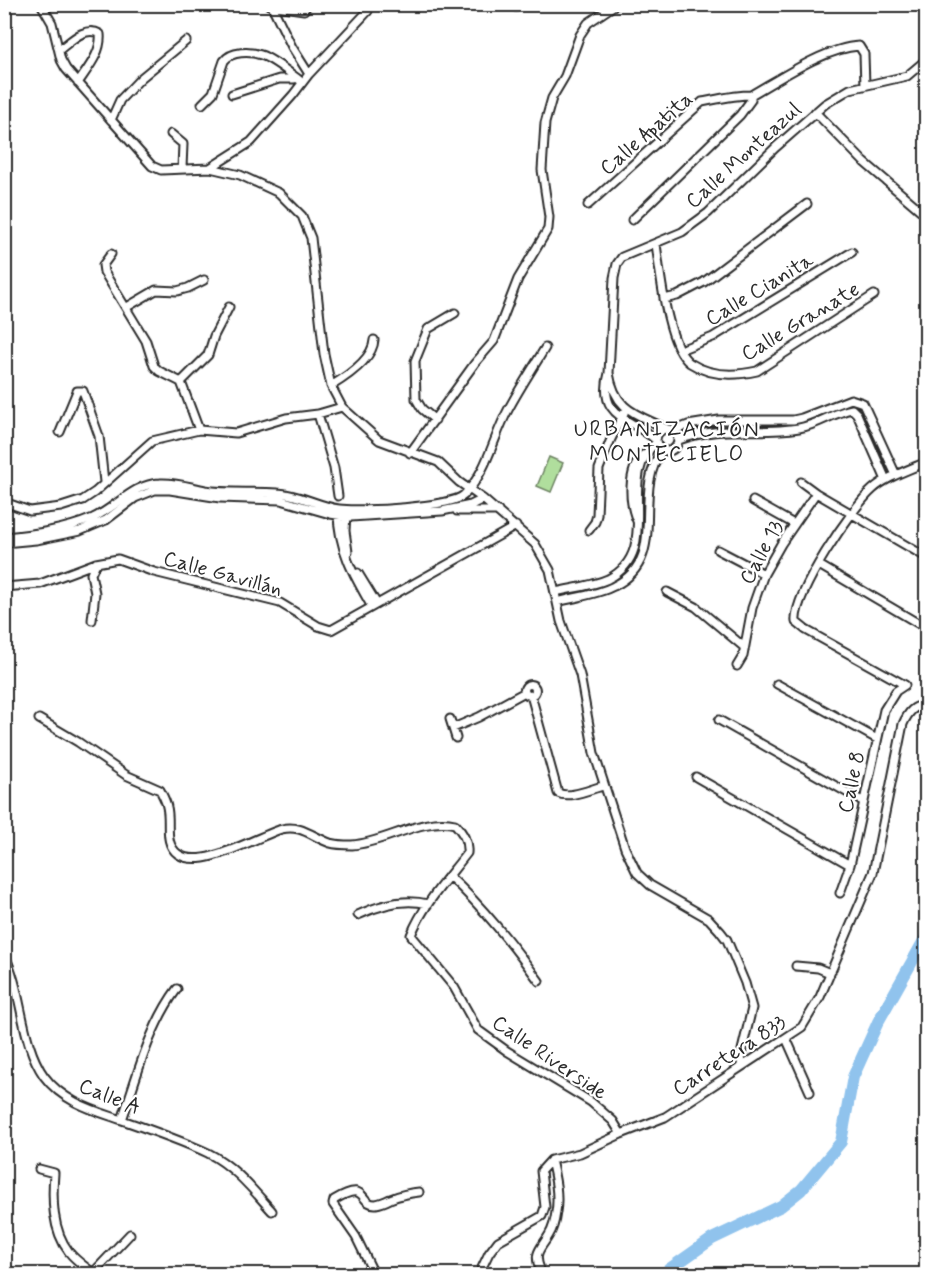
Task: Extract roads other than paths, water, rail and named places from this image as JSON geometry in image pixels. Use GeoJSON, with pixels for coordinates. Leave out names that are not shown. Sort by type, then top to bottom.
{"type":"FeatureCollection","features":[{"type":"Feature","properties":{"kind":"street"},"geometry":{"type":"LineString","coordinates":[[41,4],[52,23],[61,60],[66,69],[152,166],[160,170],[210,168],[240,175],[279,193],[302,216],[311,238],[324,352],[331,386],[342,407],[379,440],[438,462],[535,544],[550,570],[561,621],[580,675],[594,753],[625,848],[638,873],[650,885],[709,919],[728,940],[745,983],[752,1008],[742,1050],[741,1066]]}},
{"type":"Feature","properties":{"kind":"street"},"geometry":{"type":"LineString","coordinates":[[270,5],[304,10],[308,4]]}},
{"type":"Feature","properties":{"kind":"street"},"geometry":{"type":"LineString","coordinates":[[410,453],[475,363],[494,341],[518,279],[548,229],[549,217],[542,170],[545,123],[552,98],[565,76],[579,35],[588,23],[616,4]]}},
{"type":"Feature","properties":{"kind":"street"},"geometry":{"type":"LineString","coordinates":[[270,5],[309,74]]}},
{"type":"Feature","properties":{"kind":"street"},"geometry":{"type":"LineString","coordinates":[[210,168],[251,142],[309,74],[368,11]]}},
{"type":"Feature","properties":{"kind":"street"},"geometry":{"type":"LineString","coordinates":[[58,50],[83,33],[94,31],[100,34],[100,42],[94,58],[78,82]]}},
{"type":"Feature","properties":{"kind":"street"},"geometry":{"type":"LineString","coordinates":[[111,120],[120,100],[167,54],[186,40]]}},
{"type":"Feature","properties":{"kind":"street","name":"Calle Apatita"},"geometry":{"type":"LineString","coordinates":[[588,205],[702,102],[728,99],[738,95],[751,95],[831,52],[859,46],[864,54],[865,86]]}},
{"type":"Feature","properties":{"kind":"street"},"geometry":{"type":"LineString","coordinates":[[202,104],[213,93],[224,61],[235,54],[262,55],[302,82]]}},
{"type":"Feature","properties":{"kind":"street","name":"Calle Monteazul"},"geometry":{"type":"LineString","coordinates":[[656,441],[639,426],[622,417],[610,406],[606,397],[614,278],[617,264],[629,253],[682,232],[708,213],[776,147],[825,104],[850,89],[907,76],[927,60]]}},
{"type":"Feature","properties":{"kind":"street"},"geometry":{"type":"LineString","coordinates":[[232,94],[286,78],[302,82]]}},
{"type":"Feature","properties":{"kind":"street"},"geometry":{"type":"LineString","coordinates":[[632,220],[740,115],[751,100],[751,95]]}},
{"type":"Feature","properties":{"kind":"street"},"geometry":{"type":"LineString","coordinates":[[814,112],[864,162],[927,215]]}},
{"type":"Feature","properties":{"kind":"street"},"geometry":{"type":"LineString","coordinates":[[171,134],[183,144],[182,168]]}},
{"type":"Feature","properties":{"kind":"street"},"geometry":{"type":"LineString","coordinates":[[664,299],[677,296],[704,282],[807,204]]}},
{"type":"Feature","properties":{"kind":"street"},"geometry":{"type":"LineString","coordinates":[[656,244],[664,299],[680,350]]}},
{"type":"Feature","properties":{"kind":"street","name":"Calle Cianita"},"geometry":{"type":"LineString","coordinates":[[680,350],[713,337],[852,252]]}},
{"type":"Feature","properties":{"kind":"street"},"geometry":{"type":"LineString","coordinates":[[111,254],[103,265],[104,272],[146,341],[154,366],[181,382],[200,430]]}},
{"type":"Feature","properties":{"kind":"street"},"geometry":{"type":"LineString","coordinates":[[127,307],[156,290],[177,291],[204,280]]}},
{"type":"Feature","properties":{"kind":"street","name":"Calle Granate"},"geometry":{"type":"LineString","coordinates":[[680,350],[689,362],[722,375],[757,371],[874,295]]}},
{"type":"Feature","properties":{"kind":"street"},"geometry":{"type":"LineString","coordinates":[[181,382],[208,355],[214,336],[229,307]]}},
{"type":"Feature","properties":{"kind":"street"},"geometry":{"type":"LineString","coordinates":[[435,420],[422,409],[416,399],[415,361],[428,329],[455,313]]}},
{"type":"Feature","properties":{"kind":"street"},"geometry":{"type":"LineString","coordinates":[[331,386],[371,352],[374,340]]}},
{"type":"Feature","properties":{"kind":"street"},"geometry":{"type":"LineString","coordinates":[[441,507],[460,498],[469,489],[485,464],[507,411],[545,348]]}},
{"type":"Feature","properties":{"kind":"street","name":"Calle Monteazul"},"geometry":{"type":"LineString","coordinates":[[609,373],[617,400],[627,408]]}},
{"type":"Feature","properties":{"kind":"street"},"geometry":{"type":"LineString","coordinates":[[60,432],[77,391],[83,391],[99,436],[104,482]]}},
{"type":"Feature","properties":{"kind":"street"},"geometry":{"type":"LineString","coordinates":[[555,592],[605,580],[617,573],[633,555],[637,541],[639,473],[658,433],[719,420],[802,418],[851,399],[863,403],[896,475]]}},
{"type":"Feature","properties":{"kind":"street"},"geometry":{"type":"LineString","coordinates":[[4,502],[30,511],[48,510],[83,500],[152,441],[200,430],[236,433],[286,418],[318,414],[342,407]]}},
{"type":"Feature","properties":{"kind":"street"},"geometry":{"type":"LineString","coordinates":[[589,530],[597,515],[600,469],[627,408],[670,430],[678,440]]}},
{"type":"Feature","properties":{"kind":"street"},"geometry":{"type":"LineString","coordinates":[[662,451],[669,452],[675,449],[678,440],[690,435],[720,430],[800,428],[852,409],[857,414],[886,480]]}},
{"type":"Feature","properties":{"kind":"street"},"geometry":{"type":"LineString","coordinates":[[318,414],[334,468],[338,496]]}},
{"type":"Feature","properties":{"kind":"street"},"geometry":{"type":"LineString","coordinates":[[656,441],[662,451]]}},
{"type":"Feature","properties":{"kind":"street"},"geometry":{"type":"LineString","coordinates":[[557,602],[615,586],[632,574],[642,560],[647,542],[649,481],[655,460],[662,451]]}},
{"type":"Feature","properties":{"kind":"street"},"geometry":{"type":"LineString","coordinates":[[927,462],[886,480],[863,499],[819,565],[927,628]]}},
{"type":"Feature","properties":{"kind":"street"},"geometry":{"type":"LineString","coordinates":[[4,537],[33,534],[78,524],[104,512],[133,491],[153,483],[168,482],[217,491],[278,493],[342,513]]}},
{"type":"Feature","properties":{"kind":"street"},"geometry":{"type":"LineString","coordinates":[[801,482],[816,493],[927,556]]}},
{"type":"Feature","properties":{"kind":"street"},"geometry":{"type":"LineString","coordinates":[[4,543],[36,540],[80,531],[106,520],[135,498],[155,490],[180,491],[219,498],[291,501],[342,513],[471,505],[480,497]]}},
{"type":"Feature","properties":{"kind":"street","name":"Calle 13"},"geometry":{"type":"LineString","coordinates":[[737,666],[743,656],[753,608],[764,574],[816,493]]}},
{"type":"Feature","properties":{"kind":"street"},"geometry":{"type":"LineString","coordinates":[[753,501],[794,524]]}},
{"type":"Feature","properties":{"kind":"street"},"geometry":{"type":"LineString","coordinates":[[441,507],[498,512]]}},
{"type":"Feature","properties":{"kind":"street"},"geometry":{"type":"LineString","coordinates":[[342,513],[343,552],[352,573],[375,606]]}},
{"type":"Feature","properties":{"kind":"street","name":"Calle Gavillán"},"geometry":{"type":"LineString","coordinates":[[4,587],[39,584],[96,562],[118,559],[154,572],[280,603],[318,626],[331,630],[516,526]]}},
{"type":"Feature","properties":{"kind":"street"},"geometry":{"type":"LineString","coordinates":[[718,550],[764,574]]}},
{"type":"Feature","properties":{"kind":"street"},"geometry":{"type":"LineString","coordinates":[[92,620],[95,593],[92,574],[96,562]]}},
{"type":"Feature","properties":{"kind":"street","name":"Calle 8"},"geometry":{"type":"LineString","coordinates":[[819,565],[810,576],[803,591],[795,613],[796,622],[806,630],[905,686],[896,691],[884,710],[850,865],[840,893]]}},
{"type":"Feature","properties":{"kind":"street"},"geometry":{"type":"LineString","coordinates":[[667,592],[696,607],[744,647]]}},
{"type":"Feature","properties":{"kind":"street"},"geometry":{"type":"LineString","coordinates":[[777,684],[877,739]]}},
{"type":"Feature","properties":{"kind":"street"},"geometry":{"type":"LineString","coordinates":[[453,728],[528,694],[558,793],[567,795],[603,786]]}},
{"type":"Feature","properties":{"kind":"street","name":"Carretera 833"},"geometry":{"type":"LineString","coordinates":[[551,1160],[580,1153],[665,1117],[802,1027],[810,1017],[873,873],[903,724],[911,710],[917,706],[927,706]]}},
{"type":"Feature","properties":{"kind":"street"},"geometry":{"type":"LineString","coordinates":[[450,718],[456,738]]}},
{"type":"Feature","properties":{"kind":"street","name":"Calle Riverside"},"geometry":{"type":"LineString","coordinates":[[39,719],[126,775],[160,790],[167,807],[169,843],[178,854],[190,860],[219,854],[284,829],[302,830],[330,843],[351,845],[365,844],[438,822],[454,824],[459,828],[467,845],[467,853],[428,904],[411,934],[454,987],[478,1030],[507,1051],[591,1102],[613,1121],[621,1134]]}},
{"type":"Feature","properties":{"kind":"street"},"geometry":{"type":"LineString","coordinates":[[719,720],[864,802]]}},
{"type":"Feature","properties":{"kind":"street"},"geometry":{"type":"LineString","coordinates":[[696,777],[850,865]]}},
{"type":"Feature","properties":{"kind":"street"},"geometry":{"type":"LineString","coordinates":[[449,876],[474,898],[503,932],[539,981]]}},
{"type":"Feature","properties":{"kind":"street"},"geometry":{"type":"LineString","coordinates":[[358,915],[380,905],[419,902],[428,904]]}},
{"type":"Feature","properties":{"kind":"street","name":"Calle A"},"geometry":{"type":"LineString","coordinates":[[4,954],[17,986],[21,1017],[42,1074],[57,1091],[82,1106],[208,1153],[229,1165],[272,1211]]}},
{"type":"Feature","properties":{"kind":"street"},"geometry":{"type":"LineString","coordinates":[[796,966],[818,968],[830,973]]}},
{"type":"Feature","properties":{"kind":"street"},"geometry":{"type":"LineString","coordinates":[[122,1120],[141,1064],[166,1003],[177,989]]}},
{"type":"Feature","properties":{"kind":"street"},"geometry":{"type":"LineString","coordinates":[[786,1038],[810,1092]]}},
{"type":"Feature","properties":{"kind":"street"},"geometry":{"type":"LineString","coordinates":[[540,1269],[537,1261],[538,1251],[551,1233],[556,1211],[556,1181],[551,1160]]}},
{"type":"Feature","properties":{"kind":"street"},"geometry":{"type":"LineString","coordinates":[[479,1275],[489,1252],[498,1241],[542,1216],[545,1207],[541,1172],[551,1160]]}},
{"type":"Feature","properties":{"kind":"street"},"geometry":{"type":"LineString","coordinates":[[39,1169],[54,1173],[53,1206],[62,1241],[69,1253],[94,1274],[130,1234]]}},
{"type":"Feature","properties":{"kind":"street"},"geometry":{"type":"LineString","coordinates":[[374,1275],[356,1237],[333,1204],[334,1200],[358,1191],[371,1203],[376,1204],[419,1192]]}},
{"type":"Feature","properties":{"kind":"street"},"geometry":{"type":"LineString","coordinates":[[923,1275],[927,1266]]}},
{"type":"Feature","properties":{"kind":"waterway"},"geometry":{"type":"LineString","coordinates":[[666,1274],[668,1270],[712,1239],[781,1206],[801,1190],[841,1142],[853,1077],[878,1022],[926,937]]}},
{"type":"Feature","properties":{"kind":"district","name":"URBANIZACIÓN MONTECIELO"},"geometry":{"type":"Point","coordinates":[667,440]}}]}
